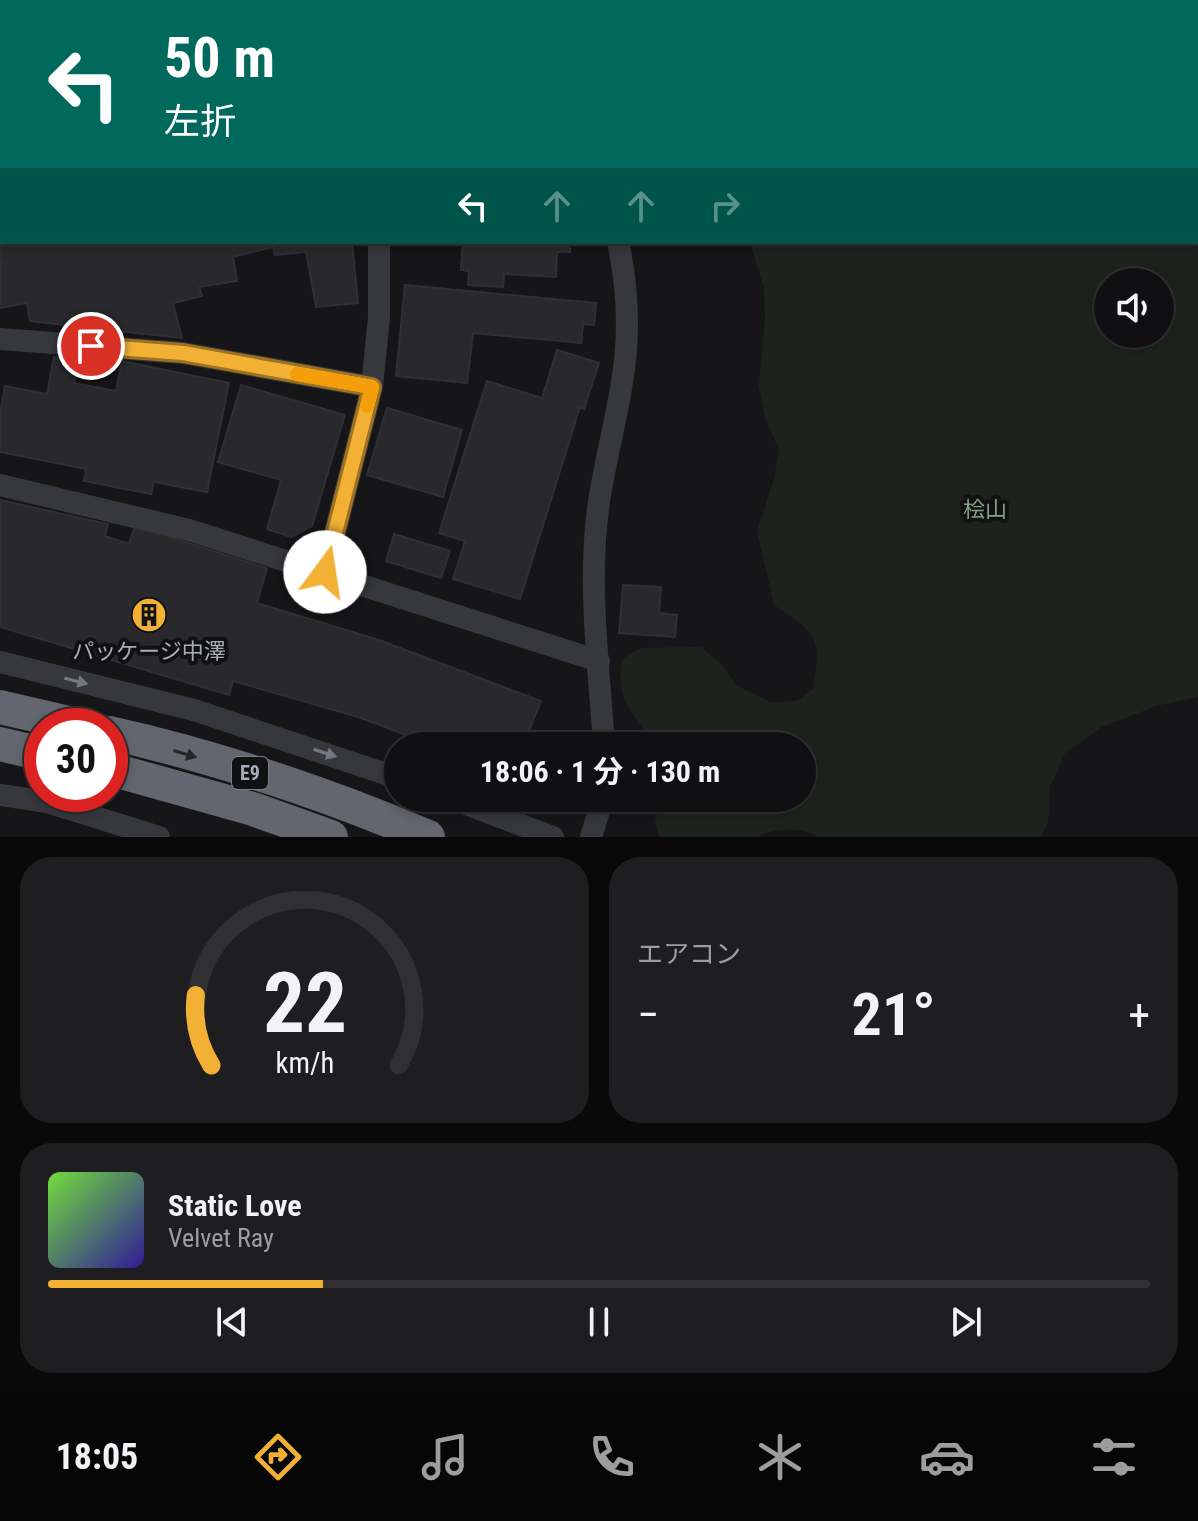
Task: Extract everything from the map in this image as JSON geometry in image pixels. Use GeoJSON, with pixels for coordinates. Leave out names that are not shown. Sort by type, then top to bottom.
{"type":"FeatureCollection","features":[{"type":"Feature","properties":{"kind":"highway"},"geometry":{"type":"LineString","coordinates":[[0,707],[24,713]]}},
{"type":"Feature","properties":{"kind":"highway","name":"E9"},"geometry":{"type":"LineString","coordinates":[[128,738],[260,776],[428,837]]}},
{"type":"Feature","properties":{"kind":"highway"},"geometry":{"type":"LineString","coordinates":[[0,744],[24,750]]}},
{"type":"Feature","properties":{"kind":"highway"},"geometry":{"type":"LineString","coordinates":[[0,756],[24,759]]}},
{"type":"Feature","properties":{"kind":"highway","name":"E9"},"geometry":{"type":"LineString","coordinates":[[128,775],[253,809],[331,837]]}},
{"type":"Feature","properties":{"kind":"highway"},"geometry":{"type":"LineString","coordinates":[[388,820],[440,837]]}},
{"type":"Feature","properties":{"kind":"street"},"geometry":{"type":"LineString","coordinates":[[325,572],[372,387],[379,317],[379,244]]}},
{"type":"Feature","properties":{"kind":"street"},"geometry":{"type":"LineString","coordinates":[[603,732],[594,558],[599,502],[623,380],[628,325],[618,244]]}},
{"type":"Feature","properties":{"kind":"street"},"geometry":{"type":"LineString","coordinates":[[0,339],[183,353],[372,387]]}},
{"type":"Feature","properties":{"kind":"street"},"geometry":{"type":"LineString","coordinates":[[0,485],[189,530],[599,661]]}},
{"type":"Feature","properties":{"kind":"street"},"geometry":{"type":"LineString","coordinates":[[0,662],[194,710],[384,773]]}},
{"type":"Feature","properties":{"kind":"street"},"geometry":{"type":"LineString","coordinates":[[0,795],[47,802],[159,837]]}},
{"type":"Feature","properties":{"kind":"street"},"geometry":{"type":"LineString","coordinates":[[487,812],[553,837]]}},
{"type":"Feature","properties":{"kind":"street"},"geometry":{"type":"LineString","coordinates":[[591,837],[599,812]]}},
{"type":"Feature","properties":{"kind":"green space","name":"桧山"},"geometry":{"type":"Polygon","coordinates":[[[751,244],[1198,244],[1198,697],[1156,706],[1102,727],[1065,753],[1050,787],[1048,822],[1041,837],[818,837],[788,830],[758,837],[660,837],[655,822],[658,812],[816,812],[816,732],[645,732],[628,707],[621,687],[622,659],[641,648],[701,647],[721,664],[737,686],[771,702],[797,701],[813,689],[817,658],[813,638],[800,623],[774,605],[757,531],[774,479],[779,450],[765,418],[759,386],[765,318],[764,288],[751,244]]]}},
{"type":"Feature","properties":{"kind":"building"},"geometry":{"type":"Polygon","coordinates":[[[1,244],[352,244],[358,303],[316,307],[306,252],[275,255],[273,247],[233,257],[237,281],[199,287],[202,296],[173,303],[182,338],[30,321],[27,303],[0,308],[1,244]]]}},
{"type":"Feature","properties":{"kind":"building"},"geometry":{"type":"Polygon","coordinates":[[[463,244],[570,244],[570,252],[557,252],[556,277],[504,274],[503,287],[468,285],[469,271],[461,270],[463,244]]]}},
{"type":"Feature","properties":{"kind":"building"},"geometry":{"type":"Polygon","coordinates":[[[405,285],[596,303],[594,325],[583,324],[581,343],[473,333],[467,383],[396,376],[405,285]]]}},
{"type":"Feature","properties":{"kind":"building"},"geometry":{"type":"Polygon","coordinates":[[[557,350],[599,363],[584,409],[580,407],[520,599],[453,579],[465,541],[439,533],[487,381],[542,398],[557,350]]]}},
{"type":"Feature","properties":{"kind":"building"},"geometry":{"type":"Polygon","coordinates":[[[54,357],[79,362],[74,383],[116,391],[122,361],[229,383],[207,492],[154,482],[151,494],[84,481],[86,469],[0,452],[0,414],[5,386],[47,394],[54,357]]]}},
{"type":"Feature","properties":{"kind":"building"},"geometry":{"type":"Polygon","coordinates":[[[241,385],[345,415],[312,526],[291,537],[267,529],[281,480],[218,462],[241,385]]]}},
{"type":"Feature","properties":{"kind":"building"},"geometry":{"type":"Polygon","coordinates":[[[387,408],[462,430],[443,497],[367,475],[387,408]]]}},
{"type":"Feature","properties":{"kind":"building","name":"パッケージ中澤"},"geometry":{"type":"Polygon","coordinates":[[[0,500],[108,524],[105,536],[129,544],[135,526],[267,568],[257,603],[379,640],[541,701],[529,732],[398,732],[358,717],[233,681],[229,695],[0,627],[0,500]]]}},
{"type":"Feature","properties":{"kind":"building"},"geometry":{"type":"Polygon","coordinates":[[[394,534],[450,551],[441,578],[386,561],[394,534]]]}},
{"type":"Feature","properties":{"kind":"building"},"geometry":{"type":"Polygon","coordinates":[[[623,585],[661,587],[659,613],[677,615],[675,637],[619,633],[623,585]]]}},
{"type":"Feature","properties":{"kind":"slow traffic"},"geometry":{"type":"LineString","coordinates":[[297,374],[372,387],[367,406]]}},
{"type":"Feature","properties":{"kind":"place","name":"パッケージ中澤"},"geometry":{"type":"Point","coordinates":[149,615]}},
{"type":"Feature","properties":{"kind":"route"},"geometry":{"type":"LineString","coordinates":[[91,346],[183,353],[372,387],[325,572]]}}]}
